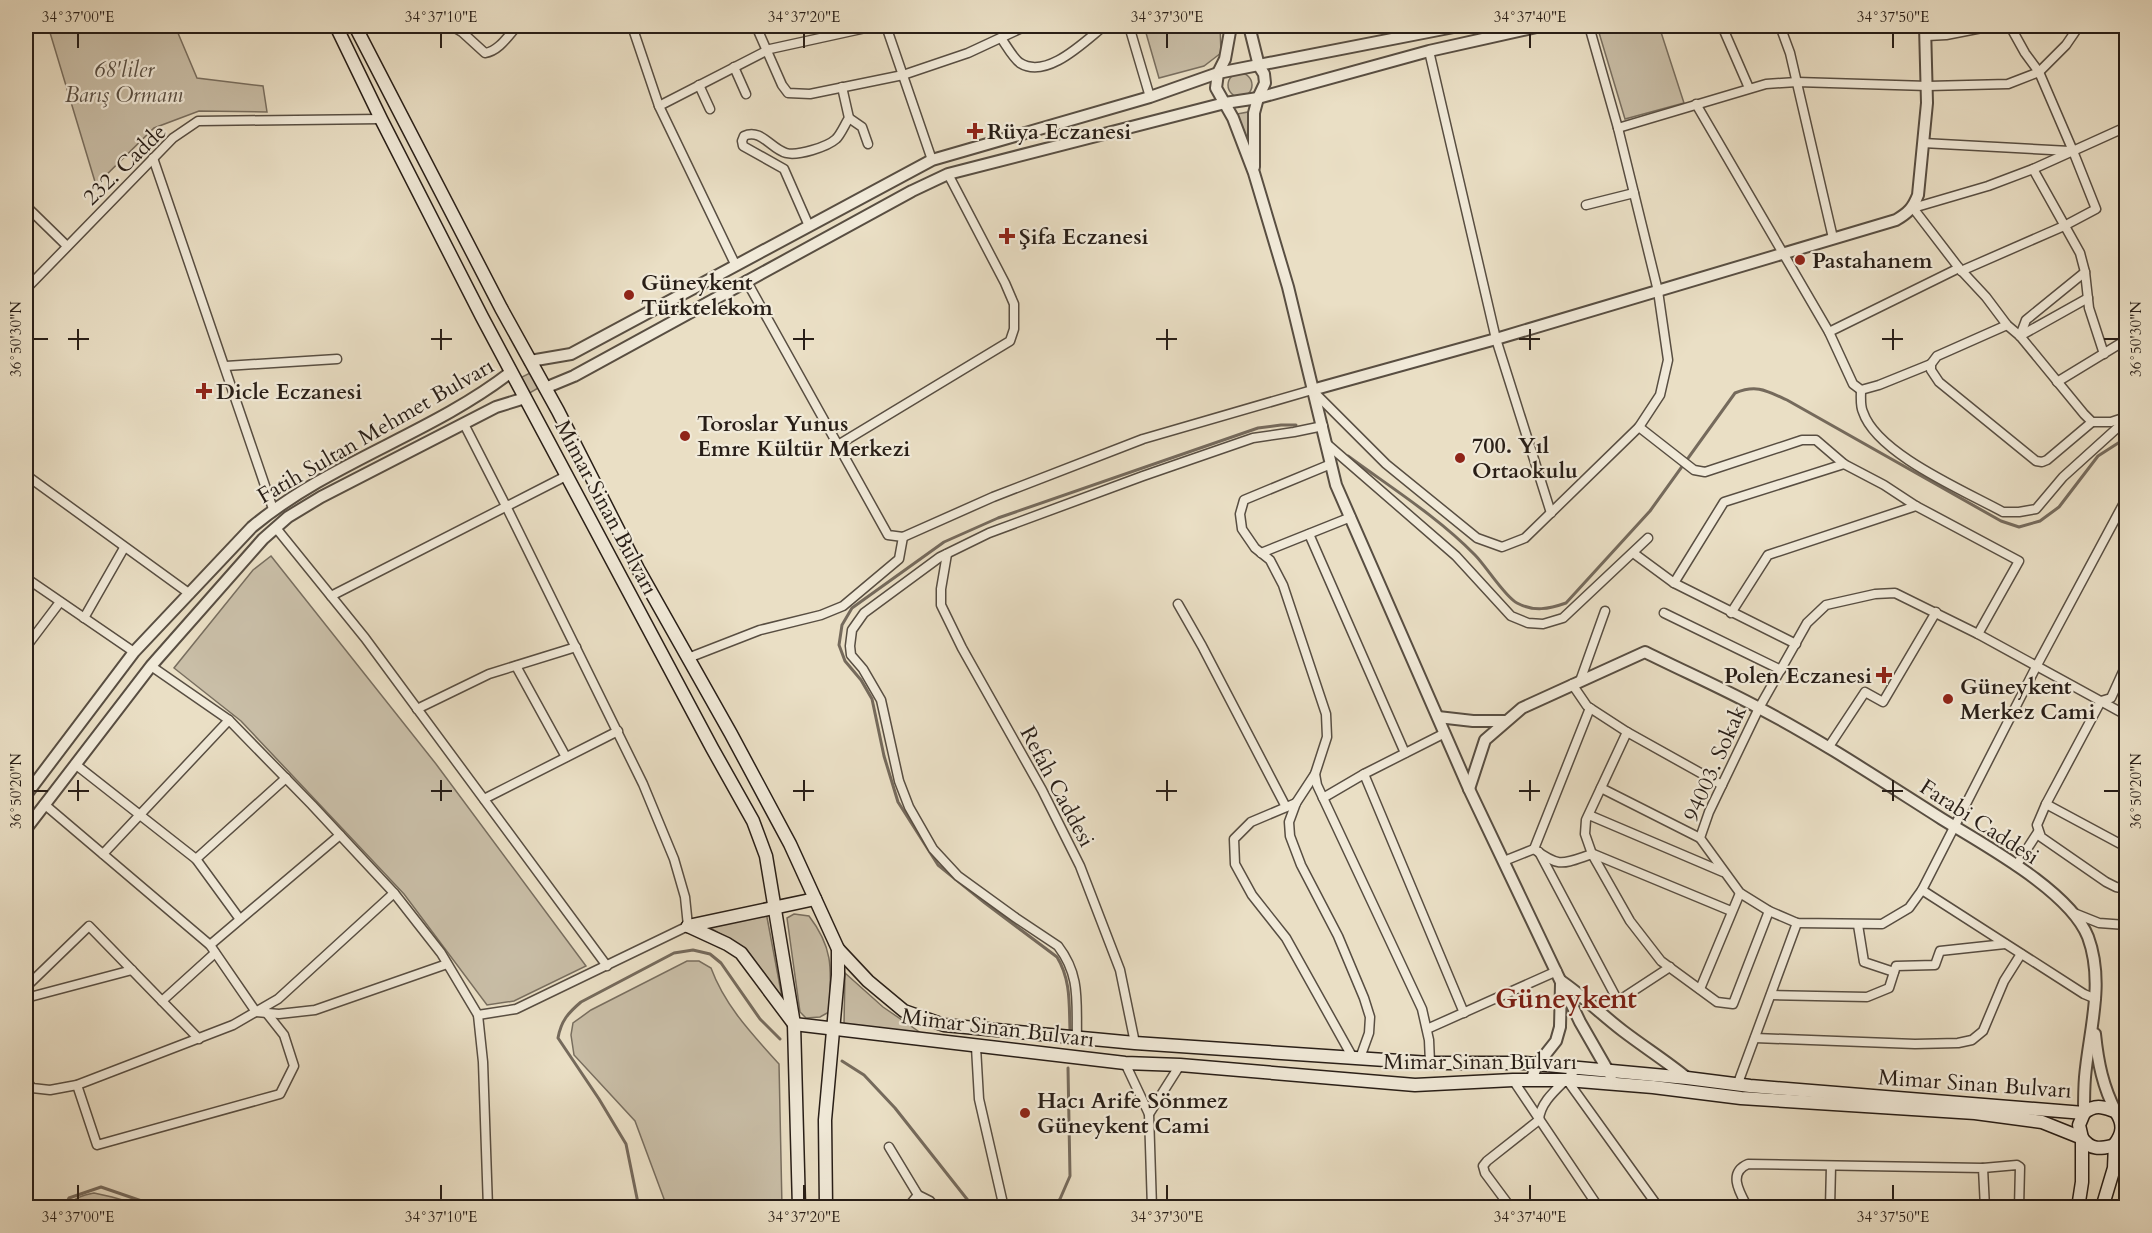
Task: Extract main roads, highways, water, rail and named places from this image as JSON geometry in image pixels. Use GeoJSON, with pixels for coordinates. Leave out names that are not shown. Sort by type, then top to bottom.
{"type":"FeatureCollection","features":[{"type":"Feature","properties":{"kind":"main road","name":"Mimar Sinan Bulvarı"},"geometry":{"type":"LineString","coordinates":[[336,26],[381,119],[511,372],[753,821],[766,856],[794,1024],[799,1208]]}},
{"type":"Feature","properties":{"kind":"main road","name":"Mimar Sinan Bulvarı"},"geometry":{"type":"LineString","coordinates":[[355,26],[638,570],[790,844],[838,949],[868,981],[904,1011],[944,1025],[1135,1043],[1430,1063],[1536,1065],[2084,1113],[2096,1106],[2111,1108],[2121,1113]]}},
{"type":"Feature","properties":{"kind":"main road"},"geometry":{"type":"LineString","coordinates":[[511,372],[519,365],[530,362]]}},
{"type":"Feature","properties":{"kind":"main road"},"geometry":{"type":"LineString","coordinates":[[525,398],[537,396],[545,388]]}},
{"type":"Feature","properties":{"kind":"main road"},"geometry":{"type":"LineString","coordinates":[[815,899],[688,926],[741,953],[794,1024],[833,1028],[825,1120],[826,1208]]}},
{"type":"Feature","properties":{"kind":"main road","name":"Mimar Sinan Bulvarı"},"geometry":{"type":"LineString","coordinates":[[838,949],[833,1028],[976,1047],[1125,1063],[1180,1065],[1414,1085],[1568,1080],[1741,1098],[1975,1113],[2042,1122],[2082,1138],[2085,1143],[2097,1149],[2121,1144]]}},
{"type":"Feature","properties":{"kind":"main road"},"geometry":{"type":"LineString","coordinates":[[2078,1208],[2082,1182],[2082,1138],[2079,1125],[2084,1113]]}},
{"type":"Feature","properties":{"kind":"main road"},"geometry":{"type":"LineString","coordinates":[[2102,1208],[2121,1144],[2121,1113]]}},
{"type":"Feature","properties":{"kind":"waterway"},"geometry":{"type":"LineString","coordinates":[[1348,456],[1430,515],[1461,541],[1512,600],[1529,608],[1542,609],[1566,603],[1650,511],[1735,393],[1743,390],[1762,390],[1787,400],[2001,521],[2019,527],[2040,521],[2059,507],[2098,456],[2126,438]]}},
{"type":"Feature","properties":{"kind":"waterway"},"geometry":{"type":"LineString","coordinates":[[1070,1030],[1067,983],[1057,957],[938,865],[898,802],[884,756],[872,699],[861,680],[845,661],[839,645],[842,625],[852,608],[944,542],[998,518],[1258,428],[1296,425]]}},
{"type":"Feature","properties":{"kind":"waterway"},"geometry":{"type":"LineString","coordinates":[[639,1208],[626,1144],[558,1038],[563,1022],[569,1014],[581,1002],[674,953],[693,950],[710,954],[721,963],[760,1019],[780,1039]]}},
{"type":"Feature","properties":{"kind":"waterway"},"geometry":{"type":"LineString","coordinates":[[842,1061],[864,1075],[895,1108],[974,1208]]}},
{"type":"Feature","properties":{"kind":"waterway"},"geometry":{"type":"LineString","coordinates":[[1051,1208],[1060,1199],[1070,1176],[1068,1068]]}},
{"type":"Feature","properties":{"kind":"waterway"},"geometry":{"type":"LineString","coordinates":[[64,1208],[69,1198],[101,1187],[162,1208]]}},
{"type":"Feature","properties":{"kind":"place","name":"Rüya Eczanesi"},"geometry":{"type":"Point","coordinates":[975,131]}},
{"type":"Feature","properties":{"kind":"place","name":"Şifa Eczanesi"},"geometry":{"type":"Point","coordinates":[1007,236]}},
{"type":"Feature","properties":{"kind":"place","name":"Pastahanem"},"geometry":{"type":"Point","coordinates":[1800,260]}},
{"type":"Feature","properties":{"kind":"place","name":"Güneykent Türktelekom"},"geometry":{"type":"Point","coordinates":[629,295]}},
{"type":"Feature","properties":{"kind":"place","name":"Dicle Eczanesi"},"geometry":{"type":"Point","coordinates":[204,391]}},
{"type":"Feature","properties":{"kind":"place","name":"Toroslar Yunus Emre Kültür Merkezi"},"geometry":{"type":"Point","coordinates":[685,436]}},
{"type":"Feature","properties":{"kind":"place","name":"700. Yıl Ortaokulu"},"geometry":{"type":"Point","coordinates":[1460,458]}},
{"type":"Feature","properties":{"kind":"place","name":"Polen Eczanesi"},"geometry":{"type":"Point","coordinates":[1884,675]}},
{"type":"Feature","properties":{"kind":"place","name":"Güneykent Merkez Cami"},"geometry":{"type":"Point","coordinates":[1948,699]}},
{"type":"Feature","properties":{"kind":"place","name":"Hacı Arife Sönmez Güneykent Cami"},"geometry":{"type":"Point","coordinates":[1025,1113]}},
{"type":"Feature","properties":{"kind":"district","name":"Güneykent"},"geometry":{"type":"Point","coordinates":[1566,998]}},
{"type":"Feature","properties":{"kind":"park label","name":"68'liler Barış Ormanı"},"geometry":{"type":"Point","coordinates":[124,82]}}]}
